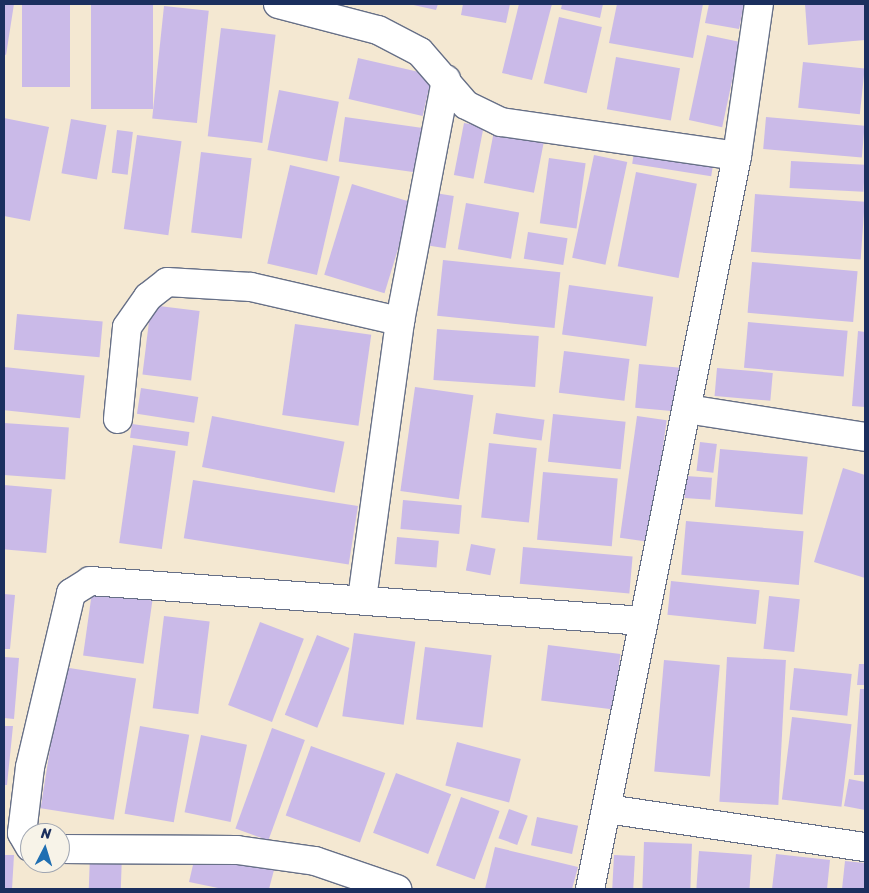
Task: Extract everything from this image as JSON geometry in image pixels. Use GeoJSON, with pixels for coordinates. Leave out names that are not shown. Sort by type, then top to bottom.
{"type":"FeatureCollection","features":[{"type":"Feature","properties":{"kind":"street"},"geometry":{"type":"LineString","coordinates":[[278,4],[378,30],[420,52],[446,79],[466,105],[501,122],[737,156]]}},
{"type":"Feature","properties":{"kind":"street"},"geometry":{"type":"LineString","coordinates":[[590,889],[737,156],[759,4]]}},
{"type":"Feature","properties":{"kind":"street"},"geometry":{"type":"LineString","coordinates":[[362,600],[400,322],[446,79]]}},
{"type":"Feature","properties":{"kind":"street"},"geometry":{"type":"LineString","coordinates":[[118,419],[127,327],[148,297],[167,282],[251,287],[400,322]]}},
{"type":"Feature","properties":{"kind":"street"},"geometry":{"type":"LineString","coordinates":[[687,409],[865,436]]}},
{"type":"Feature","properties":{"kind":"street"},"geometry":{"type":"LineString","coordinates":[[23,823],[30,767],[71,593],[90,581],[120,581],[644,621]]}},
{"type":"Feature","properties":{"kind":"street"},"geometry":{"type":"LineString","coordinates":[[607,809],[865,847]]}},
{"type":"Feature","properties":{"kind":"street"},"geometry":{"type":"LineString","coordinates":[[70,849],[237,850],[316,861],[397,889]]}},
{"type":"Feature","properties":{"kind":"building"},"geometry":{"type":"Polygon","coordinates":[[[4,4],[14,4],[6,55],[4,54],[4,4]]]}},
{"type":"Feature","properties":{"kind":"building"},"geometry":{"type":"Polygon","coordinates":[[[22,4],[70,4],[70,87],[22,87],[22,4]]]}},
{"type":"Feature","properties":{"kind":"building"},"geometry":{"type":"Polygon","coordinates":[[[91,4],[153,4],[153,109],[91,109],[91,4]]]}},
{"type":"Feature","properties":{"kind":"building"},"geometry":{"type":"Polygon","coordinates":[[[409,4],[438,4],[436,10],[409,4]]]}},
{"type":"Feature","properties":{"kind":"building"},"geometry":{"type":"Polygon","coordinates":[[[463,4],[510,4],[506,23],[461,15],[463,4]]]}},
{"type":"Feature","properties":{"kind":"building"},"geometry":{"type":"Polygon","coordinates":[[[519,4],[552,4],[532,80],[502,73],[519,4]]]}},
{"type":"Feature","properties":{"kind":"building"},"geometry":{"type":"Polygon","coordinates":[[[562,4],[603,4],[600,18],[561,9],[562,4]]]}},
{"type":"Feature","properties":{"kind":"building"},"geometry":{"type":"Polygon","coordinates":[[[617,4],[703,4],[693,58],[609,43],[617,4]]]}},
{"type":"Feature","properties":{"kind":"building"},"geometry":{"type":"Polygon","coordinates":[[[709,4],[744,4],[739,29],[705,23],[709,4]]]}},
{"type":"Feature","properties":{"kind":"building"},"geometry":{"type":"Polygon","coordinates":[[[805,4],[865,4],[865,40],[808,45],[805,4]]]}},
{"type":"Feature","properties":{"kind":"building"},"geometry":{"type":"Polygon","coordinates":[[[164,6],[209,11],[197,123],[152,118],[164,6]]]}},
{"type":"Feature","properties":{"kind":"building"},"geometry":{"type":"Polygon","coordinates":[[[559,17],[602,27],[587,93],[544,83],[559,17]]]}},
{"type":"Feature","properties":{"kind":"building"},"geometry":{"type":"Polygon","coordinates":[[[221,28],[276,35],[262,143],[208,136],[221,28]]]}},
{"type":"Feature","properties":{"kind":"building"},"geometry":{"type":"Polygon","coordinates":[[[707,35],[740,42],[722,127],[689,120],[707,35]]]}},
{"type":"Feature","properties":{"kind":"building"},"geometry":{"type":"Polygon","coordinates":[[[616,57],[680,68],[671,120],[607,109],[616,57]]]}},
{"type":"Feature","properties":{"kind":"building"},"geometry":{"type":"Polygon","coordinates":[[[358,58],[432,75],[423,116],[349,99],[358,58]]]}},
{"type":"Feature","properties":{"kind":"building"},"geometry":{"type":"Polygon","coordinates":[[[803,62],[865,68],[860,114],[798,108],[803,62]]]}},
{"type":"Feature","properties":{"kind":"building"},"geometry":{"type":"Polygon","coordinates":[[[279,90],[339,102],[327,162],[267,150],[279,90]]]}},
{"type":"Feature","properties":{"kind":"building"},"geometry":{"type":"Polygon","coordinates":[[[345,117],[426,128],[420,173],[339,162],[345,117]]]}},
{"type":"Feature","properties":{"kind":"building"},"geometry":{"type":"Polygon","coordinates":[[[766,117],[865,126],[862,158],[763,149],[766,117]]]}},
{"type":"Feature","properties":{"kind":"building"},"geometry":{"type":"Polygon","coordinates":[[[4,118],[49,127],[30,221],[4,216],[4,118]]]}},
{"type":"Feature","properties":{"kind":"building"},"geometry":{"type":"Polygon","coordinates":[[[71,119],[106,125],[97,179],[61,173],[71,119]]]}},
{"type":"Feature","properties":{"kind":"building"},"geometry":{"type":"Polygon","coordinates":[[[464,123],[484,127],[474,179],[454,175],[464,123]]]}},
{"type":"Feature","properties":{"kind":"building"},"geometry":{"type":"Polygon","coordinates":[[[117,130],[133,132],[128,175],[112,173],[117,130]]]}},
{"type":"Feature","properties":{"kind":"building"},"geometry":{"type":"Polygon","coordinates":[[[494,131],[544,141],[534,193],[484,183],[494,131]]]}},
{"type":"Feature","properties":{"kind":"building"},"geometry":{"type":"Polygon","coordinates":[[[137,135],[182,141],[168,235],[124,229],[137,135]]]}},
{"type":"Feature","properties":{"kind":"building"},"geometry":{"type":"Polygon","coordinates":[[[635,146],[714,159],[711,176],[632,164],[635,146]]]}},
{"type":"Feature","properties":{"kind":"building"},"geometry":{"type":"Polygon","coordinates":[[[201,152],[252,158],[242,239],[191,232],[201,152]]]}},
{"type":"Feature","properties":{"kind":"building"},"geometry":{"type":"Polygon","coordinates":[[[594,155],[627,162],[605,265],[572,258],[594,155]]]}},
{"type":"Feature","properties":{"kind":"building"},"geometry":{"type":"Polygon","coordinates":[[[549,158],[586,163],[576,229],[540,223],[549,158]]]}},
{"type":"Feature","properties":{"kind":"building"},"geometry":{"type":"Polygon","coordinates":[[[791,161],[865,165],[863,192],[790,188],[791,161]]]}},
{"type":"Feature","properties":{"kind":"building"},"geometry":{"type":"Polygon","coordinates":[[[290,165],[340,176],[317,275],[267,263],[290,165]]]}},
{"type":"Feature","properties":{"kind":"building"},"geometry":{"type":"Polygon","coordinates":[[[636,172],[697,184],[679,278],[618,266],[636,172]]]}},
{"type":"Feature","properties":{"kind":"building"},"geometry":{"type":"Polygon","coordinates":[[[352,184],[412,202],[384,293],[324,275],[352,184]]]}},
{"type":"Feature","properties":{"kind":"building"},"geometry":{"type":"Polygon","coordinates":[[[435,193],[454,196],[445,248],[427,245],[435,193]]]}},
{"type":"Feature","properties":{"kind":"building"},"geometry":{"type":"Polygon","coordinates":[[[755,194],[865,202],[861,260],[751,252],[755,194]]]}},
{"type":"Feature","properties":{"kind":"building"},"geometry":{"type":"Polygon","coordinates":[[[466,203],[519,212],[511,259],[458,249],[466,203]]]}},
{"type":"Feature","properties":{"kind":"building"},"geometry":{"type":"Polygon","coordinates":[[[528,232],[568,238],[563,265],[524,259],[528,232]]]}},
{"type":"Feature","properties":{"kind":"building"},"geometry":{"type":"Polygon","coordinates":[[[443,260],[560,272],[554,328],[437,316],[443,260]]]}},
{"type":"Feature","properties":{"kind":"building"},"geometry":{"type":"Polygon","coordinates":[[[752,262],[858,271],[853,322],[748,313],[752,262]]]}},
{"type":"Feature","properties":{"kind":"building"},"geometry":{"type":"Polygon","coordinates":[[[569,285],[653,297],[646,346],[562,335],[569,285]]]}},
{"type":"Feature","properties":{"kind":"building"},"geometry":{"type":"Polygon","coordinates":[[[151,305],[200,311],[191,380],[142,374],[151,305]]]}},
{"type":"Feature","properties":{"kind":"building"},"geometry":{"type":"Polygon","coordinates":[[[17,314],[103,321],[100,357],[14,350],[17,314]]]}},
{"type":"Feature","properties":{"kind":"building"},"geometry":{"type":"Polygon","coordinates":[[[748,322],[848,331],[844,377],[744,368],[748,322]]]}},
{"type":"Feature","properties":{"kind":"building"},"geometry":{"type":"Polygon","coordinates":[[[295,324],[371,335],[358,426],[282,415],[295,324]]]}},
{"type":"Feature","properties":{"kind":"building"},"geometry":{"type":"Polygon","coordinates":[[[437,329],[539,336],[535,387],[433,380],[437,329]]]}},
{"type":"Feature","properties":{"kind":"building"},"geometry":{"type":"Polygon","coordinates":[[[858,331],[865,332],[865,407],[852,406],[858,331]]]}},
{"type":"Feature","properties":{"kind":"building"},"geometry":{"type":"Polygon","coordinates":[[[564,351],[630,359],[624,401],[559,393],[564,351]]]}},
{"type":"Feature","properties":{"kind":"building"},"geometry":{"type":"Polygon","coordinates":[[[639,364],[681,368],[677,411],[635,408],[639,364]]]}},
{"type":"Feature","properties":{"kind":"building"},"geometry":{"type":"Polygon","coordinates":[[[4,367],[85,375],[80,418],[4,410],[4,367]]]}},
{"type":"Feature","properties":{"kind":"building"},"geometry":{"type":"Polygon","coordinates":[[[717,368],[773,373],[770,401],[715,396],[717,368]]]}},
{"type":"Feature","properties":{"kind":"building"},"geometry":{"type":"Polygon","coordinates":[[[415,387],[473,395],[459,499],[400,491],[415,387]]]}},
{"type":"Feature","properties":{"kind":"building"},"geometry":{"type":"Polygon","coordinates":[[[141,388],[198,397],[194,423],[137,414],[141,388]]]}},
{"type":"Feature","properties":{"kind":"building"},"geometry":{"type":"Polygon","coordinates":[[[496,413],[545,420],[542,441],[493,434],[496,413]]]}},
{"type":"Feature","properties":{"kind":"building"},"geometry":{"type":"Polygon","coordinates":[[[553,414],[626,422],[621,469],[548,462],[553,414]]]}},
{"type":"Feature","properties":{"kind":"building"},"geometry":{"type":"Polygon","coordinates":[[[212,416],[345,442],[335,493],[202,467],[212,416]]]}},
{"type":"Feature","properties":{"kind":"building"},"geometry":{"type":"Polygon","coordinates":[[[637,416],[667,420],[650,542],[620,538],[637,416]]]}},
{"type":"Feature","properties":{"kind":"building"},"geometry":{"type":"Polygon","coordinates":[[[4,423],[69,428],[65,479],[4,475],[4,423]]]}},
{"type":"Feature","properties":{"kind":"building"},"geometry":{"type":"Polygon","coordinates":[[[132,424],[189,432],[187,446],[130,438],[132,424]]]}},
{"type":"Feature","properties":{"kind":"building"},"geometry":{"type":"Polygon","coordinates":[[[700,442],[717,444],[713,473],[696,471],[700,442]]]}},
{"type":"Feature","properties":{"kind":"building"},"geometry":{"type":"Polygon","coordinates":[[[489,443],[537,448],[529,523],[481,518],[489,443]]]}},
{"type":"Feature","properties":{"kind":"building"},"geometry":{"type":"Polygon","coordinates":[[[133,445],[176,451],[162,549],[119,543],[133,445]]]}},
{"type":"Feature","properties":{"kind":"building"},"geometry":{"type":"Polygon","coordinates":[[[720,449],[808,457],[803,514],[715,507],[720,449]]]}},
{"type":"Feature","properties":{"kind":"building"},"geometry":{"type":"Polygon","coordinates":[[[843,468],[865,475],[865,578],[814,562],[843,468]]]}},
{"type":"Feature","properties":{"kind":"building"},"geometry":{"type":"Polygon","coordinates":[[[543,472],[618,479],[612,546],[537,540],[543,472]]]}},
{"type":"Feature","properties":{"kind":"building"},"geometry":{"type":"Polygon","coordinates":[[[686,476],[712,478],[710,500],[684,498],[686,476]]]}},
{"type":"Feature","properties":{"kind":"building"},"geometry":{"type":"Polygon","coordinates":[[[193,480],[358,506],[349,564],[184,538],[193,480]]]}},
{"type":"Feature","properties":{"kind":"building"},"geometry":{"type":"Polygon","coordinates":[[[4,485],[52,489],[46,553],[4,549],[4,485]]]}},
{"type":"Feature","properties":{"kind":"building"},"geometry":{"type":"Polygon","coordinates":[[[403,500],[462,505],[459,534],[400,529],[403,500]]]}},
{"type":"Feature","properties":{"kind":"building"},"geometry":{"type":"Polygon","coordinates":[[[686,521],[804,531],[799,585],[681,575],[686,521]]]}},
{"type":"Feature","properties":{"kind":"building"},"geometry":{"type":"Polygon","coordinates":[[[397,537],[439,541],[436,568],[395,564],[397,537]]]}},
{"type":"Feature","properties":{"kind":"building"},"geometry":{"type":"Polygon","coordinates":[[[471,544],[496,549],[490,575],[466,571],[471,544]]]}},
{"type":"Feature","properties":{"kind":"building"},"geometry":{"type":"Polygon","coordinates":[[[523,547],[633,557],[629,593],[520,584],[523,547]]]}},
{"type":"Feature","properties":{"kind":"building"},"geometry":{"type":"Polygon","coordinates":[[[671,581],[760,590],[756,624],[667,615],[671,581]]]}},
{"type":"Feature","properties":{"kind":"building"},"geometry":{"type":"Polygon","coordinates":[[[92,592],[152,600],[143,664],[83,655],[92,592]]]}},
{"type":"Feature","properties":{"kind":"building"},"geometry":{"type":"Polygon","coordinates":[[[4,594],[15,595],[10,649],[4,649],[4,594]]]}},
{"type":"Feature","properties":{"kind":"building"},"geometry":{"type":"Polygon","coordinates":[[[769,596],[800,599],[794,652],[763,649],[769,596]]]}},
{"type":"Feature","properties":{"kind":"building"},"geometry":{"type":"Polygon","coordinates":[[[164,616],[210,622],[198,714],[153,708],[164,616]]]}},
{"type":"Feature","properties":{"kind":"building"},"geometry":{"type":"Polygon","coordinates":[[[260,622],[304,639],[272,722],[228,705],[260,622]]]}},
{"type":"Feature","properties":{"kind":"building"},"geometry":{"type":"Polygon","coordinates":[[[354,633],[415,642],[404,725],[342,716],[354,633]]]}},
{"type":"Feature","properties":{"kind":"building"},"geometry":{"type":"Polygon","coordinates":[[[317,635],[349,648],[317,728],[285,715],[317,635]]]}},
{"type":"Feature","properties":{"kind":"building"},"geometry":{"type":"Polygon","coordinates":[[[548,645],[620,654],[614,709],[541,701],[548,645]]]}},
{"type":"Feature","properties":{"kind":"building"},"geometry":{"type":"Polygon","coordinates":[[[425,647],[492,655],[483,728],[416,719],[425,647]]]}},
{"type":"Feature","properties":{"kind":"building"},"geometry":{"type":"Polygon","coordinates":[[[4,657],[19,658],[14,719],[4,718],[4,657]]]}},
{"type":"Feature","properties":{"kind":"building"},"geometry":{"type":"Polygon","coordinates":[[[727,657],[786,660],[778,805],[719,802],[727,657]]]}},
{"type":"Feature","properties":{"kind":"building"},"geometry":{"type":"Polygon","coordinates":[[[664,660],[720,665],[710,776],[654,772],[664,660]]]}},
{"type":"Feature","properties":{"kind":"building"},"geometry":{"type":"Polygon","coordinates":[[[859,664],[865,664],[865,685],[857,685],[859,664]]]}},
{"type":"Feature","properties":{"kind":"building"},"geometry":{"type":"Polygon","coordinates":[[[63,667],[136,679],[114,820],[41,808],[63,667]]]}},
{"type":"Feature","properties":{"kind":"building"},"geometry":{"type":"Polygon","coordinates":[[[794,668],[852,674],[847,716],[790,710],[794,668]]]}},
{"type":"Feature","properties":{"kind":"building"},"geometry":{"type":"Polygon","coordinates":[[[860,689],[865,689],[865,775],[854,775],[860,689]]]}},
{"type":"Feature","properties":{"kind":"building"},"geometry":{"type":"Polygon","coordinates":[[[792,717],[852,724],[841,807],[782,799],[792,717]]]}},
{"type":"Feature","properties":{"kind":"building"},"geometry":{"type":"Polygon","coordinates":[[[4,726],[13,726],[7,785],[4,785],[4,726]]]}},
{"type":"Feature","properties":{"kind":"building"},"geometry":{"type":"Polygon","coordinates":[[[140,726],[189,735],[174,822],[125,814],[140,726]]]}},
{"type":"Feature","properties":{"kind":"building"},"geometry":{"type":"Polygon","coordinates":[[[272,728],[305,740],[268,841],[235,829],[272,728]]]}},
{"type":"Feature","properties":{"kind":"building"},"geometry":{"type":"Polygon","coordinates":[[[201,735],[247,745],[231,822],[185,812],[201,735]]]}},
{"type":"Feature","properties":{"kind":"building"},"geometry":{"type":"Polygon","coordinates":[[[457,742],[521,759],[509,803],[445,785],[457,742]]]}},
{"type":"Feature","properties":{"kind":"building"},"geometry":{"type":"Polygon","coordinates":[[[311,746],[385,773],[360,843],[286,816],[311,746]]]}},
{"type":"Feature","properties":{"kind":"building"},"geometry":{"type":"Polygon","coordinates":[[[396,773],[451,794],[428,854],[373,833],[396,773]]]}},
{"type":"Feature","properties":{"kind":"building"},"geometry":{"type":"Polygon","coordinates":[[[849,779],[865,782],[865,810],[844,806],[849,779]]]}},
{"type":"Feature","properties":{"kind":"building"},"geometry":{"type":"Polygon","coordinates":[[[461,797],[500,811],[475,880],[436,866],[461,797]]]}},
{"type":"Feature","properties":{"kind":"building"},"geometry":{"type":"Polygon","coordinates":[[[509,809],[528,816],[517,845],[498,838],[509,809]]]}},
{"type":"Feature","properties":{"kind":"building"},"geometry":{"type":"Polygon","coordinates":[[[537,817],[578,826],[572,854],[531,845],[537,817]]]}},
{"type":"Feature","properties":{"kind":"building"},"geometry":{"type":"Polygon","coordinates":[[[644,842],[692,844],[690,889],[642,889],[644,842]]]}},
{"type":"Feature","properties":{"kind":"building"},"geometry":{"type":"Polygon","coordinates":[[[495,847],[578,867],[572,889],[485,889],[495,847]]]}},
{"type":"Feature","properties":{"kind":"building"},"geometry":{"type":"Polygon","coordinates":[[[699,851],[752,855],[749,889],[696,889],[699,851]]]}},
{"type":"Feature","properties":{"kind":"building"},"geometry":{"type":"Polygon","coordinates":[[[196,852],[274,870],[269,889],[223,889],[189,882],[196,852]]]}},
{"type":"Feature","properties":{"kind":"building"},"geometry":{"type":"Polygon","coordinates":[[[90,854],[122,855],[121,889],[89,889],[90,854]]]}},
{"type":"Feature","properties":{"kind":"building"},"geometry":{"type":"Polygon","coordinates":[[[776,854],[830,860],[827,889],[772,889],[776,854]]]}},
{"type":"Feature","properties":{"kind":"building"},"geometry":{"type":"Polygon","coordinates":[[[4,855],[14,855],[12,889],[4,889],[4,855]]]}},
{"type":"Feature","properties":{"kind":"building"},"geometry":{"type":"Polygon","coordinates":[[[614,855],[635,856],[633,889],[612,889],[614,855]]]}},
{"type":"Feature","properties":{"kind":"building"},"geometry":{"type":"Polygon","coordinates":[[[845,861],[865,863],[865,889],[842,889],[845,861]]]}}]}
